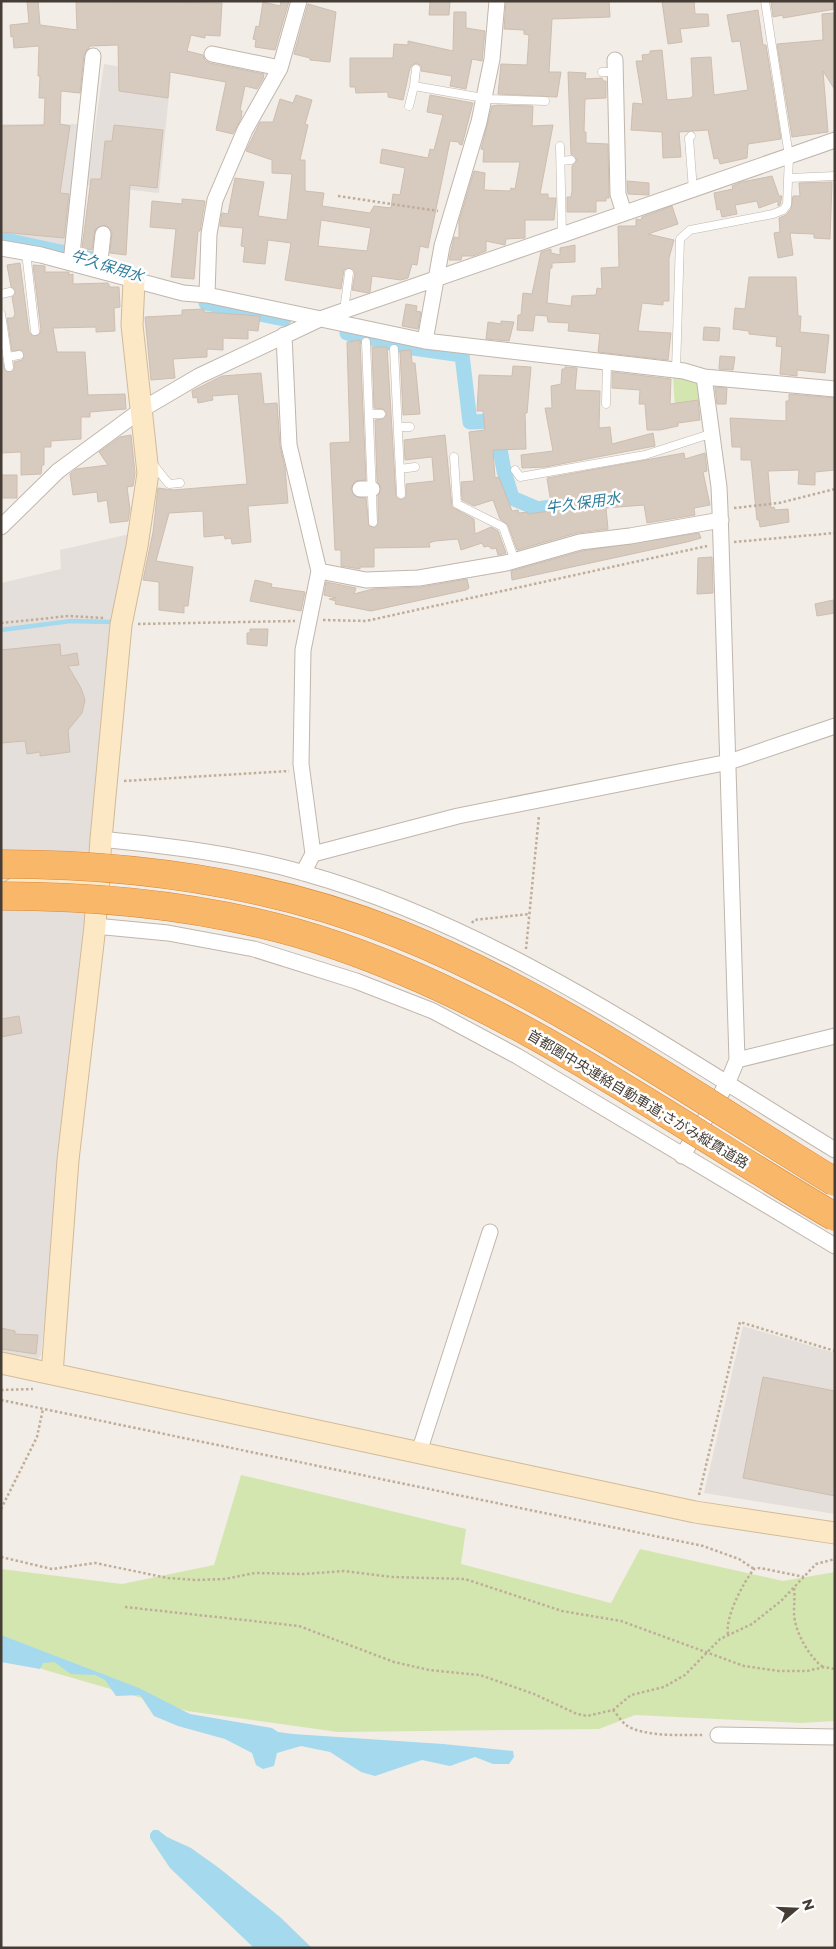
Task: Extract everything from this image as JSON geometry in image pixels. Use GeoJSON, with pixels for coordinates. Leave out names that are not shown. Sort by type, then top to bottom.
{"type":"FeatureCollection","features":[{"type":"Feature","properties":{"kind":"highway"},"geometry":{"type":"LineString","coordinates":[[1,864],[111,867],[205,879],[302,902],[397,933],[486,973],[556,1010],[625,1050],[835,1182]]}},
{"type":"Feature","properties":{"kind":"highway","name":"首都圏中央連絡自動車道;さがみ縦貫道路"},"geometry":{"type":"LineString","coordinates":[[1,896],[59,896],[112,900],[202,911],[297,933],[386,964],[470,1001],[539,1038],[835,1217]]}},
{"type":"Feature","properties":{"kind":"street"},"geometry":{"type":"LineString","coordinates":[[207,295],[209,234],[215,200],[245,130],[280,68],[299,1]]}},
{"type":"Feature","properties":{"kind":"street"},"geometry":{"type":"LineString","coordinates":[[425,341],[435,280],[452,213],[480,122],[492,60],[497,1]]}},
{"type":"Feature","properties":{"kind":"street"},"geometry":{"type":"LineString","coordinates":[[212,54],[280,68]]}},
{"type":"Feature","properties":{"kind":"street"},"geometry":{"type":"LineString","coordinates":[[72,257],[94,56]]}},
{"type":"Feature","properties":{"kind":"street"},"geometry":{"type":"LineString","coordinates":[[611,68],[620,138],[618,194],[624,213]]}},
{"type":"Feature","properties":{"kind":"street"},"geometry":{"type":"LineString","coordinates":[[1,527],[58,471],[141,410],[200,376],[284,335],[320,319],[835,140]]}},
{"type":"Feature","properties":{"kind":"street"},"geometry":{"type":"LineString","coordinates":[[100,266],[104,234]]}},
{"type":"Feature","properties":{"kind":"street"},"geometry":{"type":"LineString","coordinates":[[1,248],[72,257],[100,266],[134,281],[183,293],[207,295],[320,319],[366,335],[394,340],[425,341],[676,370],[704,377],[835,388]]}},
{"type":"Feature","properties":{"kind":"street"},"geometry":{"type":"LineString","coordinates":[[46,1382],[68,1160],[99,882],[101,839],[121,625],[138,546],[148,473],[132,325],[134,281]]}},
{"type":"Feature","properties":{"kind":"street"},"geometry":{"type":"LineString","coordinates":[[284,335],[289,445],[318,571],[303,650],[301,770],[313,854],[303,872]]}},
{"type":"Feature","properties":{"kind":"street"},"geometry":{"type":"LineString","coordinates":[[682,1156],[727,1084],[736,1060],[721,515],[713,433],[704,377]]}},
{"type":"Feature","properties":{"kind":"street"},"geometry":{"type":"LineString","coordinates":[[318,571],[366,580],[395,580],[429,576],[515,561],[580,542],[630,536],[721,515]]}},
{"type":"Feature","properties":{"kind":"street"},"geometry":{"type":"LineString","coordinates":[[313,854],[458,816],[729,762],[835,726]]}},
{"type":"Feature","properties":{"kind":"street"},"geometry":{"type":"LineString","coordinates":[[101,839],[223,855],[303,872],[420,914],[524,965],[650,1035],[835,1150]]}},
{"type":"Feature","properties":{"kind":"street"},"geometry":{"type":"LineString","coordinates":[[1,900],[16,886],[54,880],[99,882]]}},
{"type":"Feature","properties":{"kind":"street"},"geometry":{"type":"LineString","coordinates":[[1,910],[95,917],[254,949],[356,981],[432,1011],[517,1056],[835,1246]]}},
{"type":"Feature","properties":{"kind":"street"},"geometry":{"type":"LineString","coordinates":[[736,1060],[835,1036]]}},
{"type":"Feature","properties":{"kind":"street"},"geometry":{"type":"LineString","coordinates":[[418,1452],[490,1232]]}},
{"type":"Feature","properties":{"kind":"street"},"geometry":{"type":"LineString","coordinates":[[1,1363],[46,1382],[418,1452],[695,1512],[835,1533]]}},
{"type":"Feature","properties":{"kind":"street"},"geometry":{"type":"LineString","coordinates":[[718,1735],[835,1737]]}},
{"type":"Feature","properties":{"kind":"lane"},"geometry":{"type":"LineString","coordinates":[[676,370],[680,239],[690,230],[783,210],[786,205],[789,156],[765,1]]}},
{"type":"Feature","properties":{"kind":"lane"},"geometry":{"type":"LineString","coordinates":[[409,106],[416,69]]}},
{"type":"Feature","properties":{"kind":"lane"},"geometry":{"type":"LineString","coordinates":[[414,86],[484,98],[545,101]]}},
{"type":"Feature","properties":{"kind":"lane"},"geometry":{"type":"LineString","coordinates":[[691,136],[689,138],[693,190]]}},
{"type":"Feature","properties":{"kind":"lane"},"geometry":{"type":"LineString","coordinates":[[560,146],[562,234]]}},
{"type":"Feature","properties":{"kind":"lane"},"geometry":{"type":"LineString","coordinates":[[560,161],[571,160]]}},
{"type":"Feature","properties":{"kind":"lane"},"geometry":{"type":"LineString","coordinates":[[789,178],[835,176]]}},
{"type":"Feature","properties":{"kind":"lane"},"geometry":{"type":"LineString","coordinates":[[26,252],[35,331]]}},
{"type":"Feature","properties":{"kind":"lane"},"geometry":{"type":"LineString","coordinates":[[344,311],[348,272]]}},
{"type":"Feature","properties":{"kind":"lane"},"geometry":{"type":"LineString","coordinates":[[1,294],[10,292]]}},
{"type":"Feature","properties":{"kind":"lane"},"geometry":{"type":"LineString","coordinates":[[1,314],[9,367]]}},
{"type":"Feature","properties":{"kind":"lane"},"geometry":{"type":"LineString","coordinates":[[366,335],[369,414],[366,489],[373,522]]}},
{"type":"Feature","properties":{"kind":"lane"},"geometry":{"type":"LineString","coordinates":[[394,340],[401,494]]}},
{"type":"Feature","properties":{"kind":"lane"},"geometry":{"type":"LineString","coordinates":[[8,357],[19,355]]}},
{"type":"Feature","properties":{"kind":"lane"},"geometry":{"type":"LineString","coordinates":[[606,404],[607,362]]}},
{"type":"Feature","properties":{"kind":"lane"},"geometry":{"type":"LineString","coordinates":[[369,414],[381,414]]}},
{"type":"Feature","properties":{"kind":"lane"},"geometry":{"type":"LineString","coordinates":[[398,428],[410,427]]}},
{"type":"Feature","properties":{"kind":"lane"},"geometry":{"type":"LineString","coordinates":[[515,470],[520,477],[608,464],[645,455],[713,433]]}},
{"type":"Feature","properties":{"kind":"lane"},"geometry":{"type":"LineString","coordinates":[[146,456],[169,484],[180,483]]}},
{"type":"Feature","properties":{"kind":"lane"},"geometry":{"type":"LineString","coordinates":[[454,457],[457,504],[503,527],[515,561]]}},
{"type":"Feature","properties":{"kind":"lane"},"geometry":{"type":"LineString","coordinates":[[400,469],[415,467]]}},
{"type":"Feature","properties":{"kind":"lane"},"geometry":{"type":"LineString","coordinates":[[455,472],[464,471]]}},
{"type":"Feature","properties":{"kind":"lane"},"geometry":{"type":"LineString","coordinates":[[483,517],[487,509]]}},
{"type":"Feature","properties":{"kind":"path"},"geometry":{"type":"LineString","coordinates":[[338,196],[452,213]]}},
{"type":"Feature","properties":{"kind":"path"},"geometry":{"type":"LineString","coordinates":[[721,515],[835,489]]}},
{"type":"Feature","properties":{"kind":"path"},"geometry":{"type":"LineString","coordinates":[[106,783],[301,770]]}},
{"type":"Feature","properties":{"kind":"path"},"geometry":{"type":"LineString","coordinates":[[524,965],[540,799]]}},
{"type":"Feature","properties":{"kind":"path"},"geometry":{"type":"LineString","coordinates":[[462,935],[474,920],[529,914]]}},
{"type":"Feature","properties":{"kind":"path"},"geometry":{"type":"LineString","coordinates":[[695,1512],[740,1322],[835,1350]]}},
{"type":"Feature","properties":{"kind":"path"},"geometry":{"type":"LineString","coordinates":[[1,1390],[46,1382]]}},
{"type":"Feature","properties":{"kind":"path"},"geometry":{"type":"LineString","coordinates":[[1,1400],[703,1546],[740,1559],[754,1569]]}},
{"type":"Feature","properties":{"kind":"path"},"geometry":{"type":"LineString","coordinates":[[1,1508],[37,1437],[43,1409]]}},
{"type":"Feature","properties":{"kind":"path"},"geometry":{"type":"LineString","coordinates":[[1,1557],[52,1569],[95,1563],[168,1578],[196,1580],[225,1579],[255,1573],[304,1574],[344,1570],[392,1577],[465,1579],[562,1611],[621,1621],[744,1666],[779,1671],[806,1671],[824,1667],[835,1669]]}},
{"type":"Feature","properties":{"kind":"path"},"geometry":{"type":"LineString","coordinates":[[125,1607],[299,1626],[394,1662],[429,1670],[480,1675],[534,1694],[576,1714],[587,1716],[613,1710],[631,1695],[664,1687],[685,1676],[720,1639],[752,1624],[781,1602],[816,1564],[835,1559]]}},
{"type":"Feature","properties":{"kind":"path"},"geometry":{"type":"LineString","coordinates":[[728,1634],[727,1626],[745,1580],[754,1569],[760,1568],[804,1577]]}},
{"type":"Feature","properties":{"kind":"path"},"geometry":{"type":"LineString","coordinates":[[794,1588],[794,1614],[799,1631],[810,1654],[824,1667]]}},
{"type":"Feature","properties":{"kind":"path"},"geometry":{"type":"LineString","coordinates":[[613,1710],[626,1725],[639,1729],[669,1735],[718,1735]]}},
{"type":"Feature","properties":{"kind":"shaded area"},"geometry":{"type":"Polygon","coordinates":[[[104,64],[171,75],[159,193],[87,185],[104,64]]]}},
{"type":"Feature","properties":{"kind":"shaded area"},"geometry":{"type":"Polygon","coordinates":[[[1,124],[81,124],[64,257],[1,242],[1,124]]]}},
{"type":"Feature","properties":{"kind":"shaded area"},"geometry":{"type":"Polygon","coordinates":[[[134,533],[93,841],[41,1355],[34,1365],[1,1357],[1,583],[61,569],[60,550],[134,533]]]}},
{"type":"Feature","properties":{"kind":"shaded area"},"geometry":{"type":"Polygon","coordinates":[[[743,1326],[835,1353],[835,1514],[704,1493],[743,1326]]]}},
{"type":"Feature","properties":{"kind":"green space"},"geometry":{"type":"Polygon","coordinates":[[[673,374],[701,384],[703,399],[687,402],[675,410],[673,374]]]}},
{"type":"Feature","properties":{"kind":"green space"},"geometry":{"type":"Polygon","coordinates":[[[241,1475],[466,1529],[461,1564],[611,1603],[640,1549],[783,1581],[835,1572],[835,1721],[801,1723],[635,1715],[599,1729],[338,1732],[187,1711],[45,1670],[1,1652],[1,1569],[122,1584],[214,1565],[241,1475]]]}},
{"type":"Feature","properties":{"kind":"water"},"geometry":{"type":"Polygon","coordinates":[[[1,1635],[139,1688],[190,1714],[272,1728],[278,1732],[293,1734],[443,1744],[513,1751],[514,1757],[509,1764],[493,1764],[475,1757],[450,1766],[422,1760],[375,1776],[361,1772],[330,1752],[301,1746],[277,1753],[274,1766],[263,1769],[256,1765],[252,1753],[225,1739],[178,1726],[154,1716],[140,1695],[116,1696],[105,1680],[95,1675],[71,1674],[54,1662],[43,1663],[40,1669],[1,1662],[1,1635]]]}},
{"type":"Feature","properties":{"kind":"water"},"geometry":{"type":"Polygon","coordinates":[[[153,1830],[158,1830],[167,1837],[191,1848],[219,1868],[280,1917],[312,1948],[254,1948],[170,1868],[150,1838],[153,1830]]]}},
{"type":"Feature","properties":{"kind":"building"},"geometry":{"type":"Polygon","coordinates":[[[27,1],[38,1],[40,25],[77,30],[76,1],[222,3],[220,36],[205,35],[205,38],[191,35],[187,51],[203,55],[205,61],[210,63],[264,74],[263,79],[257,89],[245,86],[240,110],[242,111],[241,118],[233,134],[216,130],[226,82],[170,72],[168,98],[119,91],[118,45],[90,46],[84,55],[80,93],[61,91],[60,124],[70,126],[60,193],[69,194],[64,238],[1,232],[1,126],[44,125],[45,98],[39,98],[39,46],[14,48],[13,36],[11,37],[10,25],[29,23],[27,1]]]}},
{"type":"Feature","properties":{"kind":"building"},"geometry":{"type":"Polygon","coordinates":[[[281,1],[289,1],[275,50],[255,47],[256,40],[253,39],[256,26],[259,27],[263,2],[280,6],[281,1]]]}},
{"type":"Feature","properties":{"kind":"building"},"geometry":{"type":"Polygon","coordinates":[[[430,1],[450,1],[449,15],[429,15],[430,1]]]}},
{"type":"Feature","properties":{"kind":"building"},"geometry":{"type":"Polygon","coordinates":[[[506,1],[609,1],[610,17],[552,19],[549,72],[561,72],[557,97],[498,94],[501,64],[527,65],[529,35],[524,34],[524,30],[504,29],[506,1]]]}},
{"type":"Feature","properties":{"kind":"building"},"geometry":{"type":"Polygon","coordinates":[[[662,1],[694,1],[695,14],[708,14],[709,26],[680,29],[682,42],[668,44],[662,1]]]}},
{"type":"Feature","properties":{"kind":"building"},"geometry":{"type":"Polygon","coordinates":[[[771,1],[835,1],[835,9],[783,18],[783,15],[773,17],[771,1]]]}},
{"type":"Feature","properties":{"kind":"building"},"geometry":{"type":"Polygon","coordinates":[[[308,4],[336,12],[330,62],[310,60],[310,58],[294,54],[308,4]]]}},
{"type":"Feature","properties":{"kind":"building"},"geometry":{"type":"Polygon","coordinates":[[[758,10],[763,45],[766,45],[781,139],[748,144],[747,158],[720,164],[718,158],[714,159],[708,130],[679,132],[681,157],[663,158],[662,132],[631,130],[633,103],[643,104],[636,61],[643,61],[642,55],[650,54],[650,51],[662,50],[667,100],[690,98],[693,96],[691,58],[711,57],[714,95],[748,90],[740,41],[732,42],[727,15],[758,10]]]}},
{"type":"Feature","properties":{"kind":"building"},"geometry":{"type":"Polygon","coordinates":[[[454,12],[466,12],[466,28],[485,31],[482,61],[472,59],[466,89],[450,86],[452,76],[421,71],[421,66],[416,63],[410,68],[403,100],[388,97],[388,92],[356,93],[355,87],[350,87],[350,58],[393,58],[394,44],[408,45],[408,41],[453,51],[454,12]]]}},
{"type":"Feature","properties":{"kind":"building"},"geometry":{"type":"Polygon","coordinates":[[[835,13],[835,90],[823,71],[828,132],[792,137],[777,44],[823,40],[822,14],[835,13]]]}},
{"type":"Feature","properties":{"kind":"building"},"geometry":{"type":"Polygon","coordinates":[[[568,72],[586,73],[585,79],[602,78],[603,81],[606,81],[606,98],[585,99],[584,132],[586,132],[586,143],[608,144],[609,198],[606,198],[606,201],[596,201],[596,212],[567,212],[567,197],[571,197],[572,191],[572,166],[577,160],[571,154],[568,72]]]}},
{"type":"Feature","properties":{"kind":"building"},"geometry":{"type":"Polygon","coordinates":[[[296,95],[312,100],[305,124],[308,125],[300,160],[305,160],[305,191],[324,193],[322,206],[370,213],[374,206],[391,208],[393,194],[400,195],[405,168],[380,163],[382,149],[428,158],[430,149],[434,150],[443,115],[427,112],[430,95],[473,103],[462,145],[459,142],[450,141],[428,248],[420,246],[417,265],[412,264],[408,278],[401,280],[372,276],[370,292],[368,293],[352,290],[355,273],[350,268],[344,270],[341,289],[285,280],[291,243],[268,240],[265,264],[243,262],[245,247],[241,246],[243,228],[220,226],[222,213],[228,214],[235,178],[264,182],[258,216],[287,220],[292,174],[272,173],[272,160],[246,151],[260,122],[273,122],[280,99],[293,103],[296,95]],[[321,220],[318,246],[367,251],[371,228],[321,220]]]}},
{"type":"Feature","properties":{"kind":"building"},"geometry":{"type":"Polygon","coordinates":[[[492,106],[533,106],[532,126],[553,125],[540,194],[548,194],[548,198],[556,198],[554,220],[525,220],[525,238],[506,239],[505,245],[486,241],[486,251],[473,256],[462,256],[461,260],[449,260],[454,237],[459,238],[459,221],[474,171],[485,173],[484,190],[510,191],[511,188],[515,189],[520,162],[483,162],[484,150],[481,149],[492,106]]]}},
{"type":"Feature","properties":{"kind":"building"},"geometry":{"type":"Polygon","coordinates":[[[114,125],[163,130],[157,188],[130,185],[126,255],[110,253],[112,231],[105,225],[95,229],[92,250],[82,248],[91,179],[101,179],[105,141],[112,141],[114,125]]]}},
{"type":"Feature","properties":{"kind":"building"},"geometry":{"type":"Polygon","coordinates":[[[772,176],[779,196],[782,196],[780,205],[778,206],[778,201],[759,208],[757,201],[735,205],[737,214],[722,217],[720,209],[717,210],[714,193],[733,189],[732,186],[742,182],[772,176]]]}},
{"type":"Feature","properties":{"kind":"building"},"geometry":{"type":"Polygon","coordinates":[[[627,181],[649,183],[649,195],[628,194],[627,181]]]}},
{"type":"Feature","properties":{"kind":"building"},"geometry":{"type":"Polygon","coordinates":[[[832,182],[830,239],[814,238],[814,234],[790,233],[793,255],[778,258],[774,233],[780,232],[779,218],[786,215],[791,209],[793,196],[800,196],[799,183],[832,182]]]}},
{"type":"Feature","properties":{"kind":"building"},"geometry":{"type":"Polygon","coordinates":[[[182,199],[205,201],[200,231],[198,231],[194,279],[171,277],[176,229],[150,227],[152,201],[182,204],[182,199]]]}},
{"type":"Feature","properties":{"kind":"building"},"geometry":{"type":"Polygon","coordinates":[[[672,206],[678,224],[648,234],[674,240],[669,258],[669,301],[663,301],[663,305],[642,303],[638,331],[671,333],[668,360],[598,352],[600,334],[568,331],[569,323],[548,322],[547,316],[535,315],[533,331],[517,330],[518,315],[521,315],[523,293],[532,294],[541,252],[551,249],[551,253],[560,255],[560,248],[575,245],[575,262],[552,263],[547,303],[571,306],[572,296],[596,295],[597,288],[602,289],[601,268],[619,267],[618,226],[636,226],[636,219],[641,220],[642,217],[672,206]]]}},
{"type":"Feature","properties":{"kind":"building"},"geometry":{"type":"Polygon","coordinates":[[[20,263],[29,332],[33,336],[39,335],[41,330],[33,265],[45,266],[45,272],[69,272],[69,275],[73,274],[73,284],[108,283],[110,287],[119,287],[120,307],[114,308],[115,331],[96,332],[96,327],[53,328],[57,352],[85,352],[88,395],[125,394],[126,409],[90,412],[90,417],[81,417],[81,439],[51,441],[51,447],[44,447],[44,465],[42,465],[41,474],[21,475],[21,452],[1,453],[1,353],[4,368],[7,372],[14,369],[14,362],[22,360],[24,356],[21,350],[12,351],[7,318],[13,318],[15,314],[12,297],[16,291],[11,287],[7,265],[20,263]]]}},
{"type":"Feature","properties":{"kind":"building"},"geometry":{"type":"Polygon","coordinates":[[[749,277],[796,277],[798,316],[801,316],[800,332],[829,335],[825,373],[797,370],[797,376],[780,374],[782,347],[776,346],[777,337],[749,334],[749,331],[733,329],[735,308],[745,309],[749,277]]]}},
{"type":"Feature","properties":{"kind":"building"},"geometry":{"type":"Polygon","coordinates":[[[406,304],[417,306],[416,311],[421,312],[418,329],[402,326],[406,304]]]}},
{"type":"Feature","properties":{"kind":"building"},"geometry":{"type":"Polygon","coordinates":[[[204,309],[204,312],[260,316],[258,331],[248,330],[248,339],[223,338],[223,350],[207,349],[207,357],[173,359],[175,378],[151,380],[145,317],[182,315],[182,310],[204,309]]]}},
{"type":"Feature","properties":{"kind":"building"},"geometry":{"type":"Polygon","coordinates":[[[501,321],[514,322],[509,341],[486,339],[488,322],[501,324],[501,321]]]}},
{"type":"Feature","properties":{"kind":"building"},"geometry":{"type":"Polygon","coordinates":[[[704,327],[720,328],[719,341],[703,340],[704,327]]]}},
{"type":"Feature","properties":{"kind":"building"},"geometry":{"type":"Polygon","coordinates":[[[360,340],[366,480],[355,481],[351,489],[356,497],[366,498],[369,525],[374,528],[378,524],[378,496],[381,489],[377,481],[375,420],[383,419],[387,414],[383,409],[374,408],[372,347],[387,347],[396,497],[401,500],[406,497],[406,484],[434,481],[432,457],[405,460],[404,440],[445,435],[452,507],[474,519],[475,534],[491,527],[498,531],[506,553],[498,555],[496,548],[484,547],[482,543],[461,550],[458,539],[435,541],[429,543],[430,547],[374,548],[374,567],[360,567],[360,569],[341,566],[341,550],[335,550],[330,443],[350,442],[347,342],[360,340]]]}},
{"type":"Feature","properties":{"kind":"building"},"geometry":{"type":"Polygon","coordinates":[[[411,350],[412,363],[415,363],[420,414],[403,415],[400,351],[411,350]]]}},
{"type":"Feature","properties":{"kind":"building"},"geometry":{"type":"Polygon","coordinates":[[[720,356],[735,357],[733,370],[719,369],[720,356]]]}},
{"type":"Feature","properties":{"kind":"building"},"geometry":{"type":"Polygon","coordinates":[[[513,366],[531,367],[527,413],[525,413],[526,449],[493,450],[495,478],[499,477],[512,511],[518,510],[519,513],[528,512],[528,514],[550,511],[552,509],[547,478],[684,453],[685,459],[705,453],[707,471],[703,472],[710,505],[694,508],[695,515],[647,523],[644,505],[606,508],[608,529],[577,533],[517,550],[508,525],[500,519],[493,500],[474,506],[462,500],[461,482],[474,481],[469,432],[485,430],[483,411],[477,411],[479,375],[512,376],[513,366]]]}},
{"type":"Feature","properties":{"kind":"building"},"geometry":{"type":"Polygon","coordinates":[[[565,367],[577,368],[575,390],[600,391],[599,428],[610,427],[612,444],[653,433],[655,446],[545,467],[522,468],[521,455],[553,451],[545,408],[552,408],[551,386],[561,384],[562,369],[565,369],[565,367]]]}},
{"type":"Feature","properties":{"kind":"building"},"geometry":{"type":"Polygon","coordinates":[[[612,372],[671,379],[670,404],[698,400],[700,420],[678,423],[678,426],[660,430],[647,430],[645,404],[639,404],[640,390],[612,388],[612,372]]]}},
{"type":"Feature","properties":{"kind":"building"},"geometry":{"type":"Polygon","coordinates":[[[261,373],[264,404],[277,403],[280,446],[285,468],[288,503],[248,506],[251,542],[232,544],[231,538],[225,539],[224,535],[204,537],[203,511],[169,513],[156,561],[193,567],[188,606],[184,606],[184,613],[159,610],[159,582],[143,580],[153,532],[158,488],[173,490],[247,484],[238,394],[212,396],[213,400],[198,403],[197,397],[193,398],[192,391],[222,376],[261,373]]]}},
{"type":"Feature","properties":{"kind":"building"},"geometry":{"type":"Polygon","coordinates":[[[715,387],[727,388],[726,404],[717,404],[715,387]]]}},
{"type":"Feature","properties":{"kind":"building"},"geometry":{"type":"Polygon","coordinates":[[[789,394],[835,398],[835,470],[815,472],[815,485],[798,484],[799,470],[768,471],[771,508],[774,507],[775,510],[788,509],[789,522],[760,527],[759,520],[757,520],[751,460],[741,460],[741,447],[732,447],[730,418],[786,421],[786,401],[789,401],[789,394]]]}},
{"type":"Feature","properties":{"kind":"building"},"geometry":{"type":"Polygon","coordinates":[[[131,435],[135,473],[133,486],[127,487],[130,509],[128,521],[110,523],[107,500],[98,502],[97,492],[73,495],[70,474],[76,469],[108,465],[99,452],[120,437],[131,435]]]}},
{"type":"Feature","properties":{"kind":"building"},"geometry":{"type":"Polygon","coordinates":[[[1,475],[17,475],[17,498],[1,498],[1,475]]]}},
{"type":"Feature","properties":{"kind":"building"},"geometry":{"type":"Polygon","coordinates":[[[699,533],[701,538],[687,542],[512,580],[511,571],[582,551],[699,533]]]}},
{"type":"Feature","properties":{"kind":"building"},"geometry":{"type":"Polygon","coordinates":[[[712,557],[713,593],[697,594],[698,558],[712,557]]]}},
{"type":"Feature","properties":{"kind":"building"},"geometry":{"type":"Polygon","coordinates":[[[467,579],[469,588],[466,590],[371,611],[335,604],[336,601],[329,599],[336,598],[324,595],[326,582],[356,588],[354,594],[373,589],[421,587],[467,579]]]}},
{"type":"Feature","properties":{"kind":"building"},"geometry":{"type":"Polygon","coordinates":[[[255,580],[272,584],[271,587],[305,592],[301,611],[250,601],[255,580]]]}},
{"type":"Feature","properties":{"kind":"building"},"geometry":{"type":"Polygon","coordinates":[[[833,600],[835,613],[817,616],[815,604],[833,600]]]}},
{"type":"Feature","properties":{"kind":"building"},"geometry":{"type":"Polygon","coordinates":[[[250,629],[268,629],[267,646],[247,644],[247,633],[250,633],[250,629]]]}},
{"type":"Feature","properties":{"kind":"building"},"geometry":{"type":"Polygon","coordinates":[[[60,644],[61,656],[77,653],[79,665],[68,666],[81,688],[85,700],[82,713],[68,730],[70,752],[40,756],[40,752],[27,754],[25,741],[1,743],[1,650],[60,644]]]}},
{"type":"Feature","properties":{"kind":"building"},"geometry":{"type":"Polygon","coordinates":[[[19,1016],[22,1033],[1,1037],[1,1019],[19,1016]]]}},
{"type":"Feature","properties":{"kind":"building"},"geometry":{"type":"Polygon","coordinates":[[[1,1328],[15,1331],[15,1334],[38,1335],[36,1354],[1,1349],[1,1328]]]}},
{"type":"Feature","properties":{"kind":"building"},"geometry":{"type":"Polygon","coordinates":[[[763,1377],[835,1391],[835,1496],[743,1478],[763,1377]]]}},
{"type":"Feature","properties":{"kind":"waterway","name":"牛久保用水"},"geometry":{"type":"LineString","coordinates":[[1,239],[93,259],[109,270]]}},
{"type":"Feature","properties":{"kind":"waterway","name":"牛久保用水"},"geometry":{"type":"LineString","coordinates":[[206,303],[284,319]]}},
{"type":"Feature","properties":{"kind":"waterway","name":"牛久保用水"},"geometry":{"type":"LineString","coordinates":[[347,333],[413,348],[462,355],[470,422],[495,421],[504,471],[512,498],[538,509],[570,504]]}},
{"type":"Feature","properties":{"kind":"waterway"},"geometry":{"type":"LineString","coordinates":[[1,630],[71,621],[112,622]]}}]}
